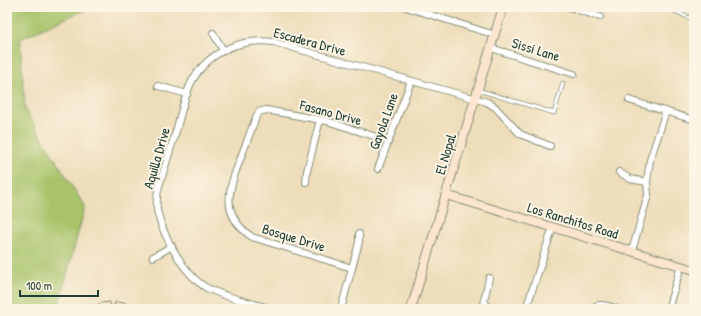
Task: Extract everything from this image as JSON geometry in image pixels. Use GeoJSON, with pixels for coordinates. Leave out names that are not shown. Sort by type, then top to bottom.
{"type":"FeatureCollection","features":[{"type":"Feature","properties":{"kind":"main road","name":"El Nopal"},"geometry":{"type":"LineString","coordinates":[[411,309],[503,7]]}},
{"type":"Feature","properties":{"kind":"main road","name":"Los Ranchitos Road"},"geometry":{"type":"LineString","coordinates":[[446,195],[694,270]]}},
{"type":"Feature","properties":{"kind":"street"},"geometry":{"type":"LineString","coordinates":[[406,7],[495,34]]}},
{"type":"Feature","properties":{"kind":"street"},"geometry":{"type":"LineString","coordinates":[[569,7],[600,17]]}},
{"type":"Feature","properties":{"kind":"street"},"geometry":{"type":"LineString","coordinates":[[213,33],[223,50]]}},
{"type":"Feature","properties":{"kind":"street","name":"Escadera Drive"},"geometry":{"type":"LineString","coordinates":[[186,94],[200,69],[223,50],[247,42],[273,42],[411,81],[476,95],[495,107],[520,134],[550,146]]}},
{"type":"Feature","properties":{"kind":"street","name":"Sissi Lane"},"geometry":{"type":"LineString","coordinates":[[491,48],[574,74]]}},
{"type":"Feature","properties":{"kind":"street","name":"Gayola Lane"},"geometry":{"type":"LineString","coordinates":[[378,169],[411,81]]}},
{"type":"Feature","properties":{"kind":"street"},"geometry":{"type":"LineString","coordinates":[[158,86],[186,94]]}},
{"type":"Feature","properties":{"kind":"street","name":"Aquilla Drive"},"geometry":{"type":"LineString","coordinates":[[186,94],[157,196],[158,214],[172,246],[190,273],[205,287],[272,309]]}},
{"type":"Feature","properties":{"kind":"street"},"geometry":{"type":"LineString","coordinates":[[629,100],[694,120]]}},
{"type":"Feature","properties":{"kind":"street","name":"Fasano Drive"},"geometry":{"type":"LineString","coordinates":[[266,110],[320,120],[389,141]]}},
{"type":"Feature","properties":{"kind":"street","name":"Bosque Drive"},"geometry":{"type":"LineString","coordinates":[[266,110],[259,112],[256,117],[229,189],[229,201],[234,217],[243,230],[252,236],[352,268]]}},
{"type":"Feature","properties":{"kind":"street"},"geometry":{"type":"LineString","coordinates":[[632,251],[648,195],[650,160],[666,111]]}},
{"type":"Feature","properties":{"kind":"street"},"geometry":{"type":"LineString","coordinates":[[306,182],[307,171],[320,120]]}},
{"type":"Feature","properties":{"kind":"street"},"geometry":{"type":"LineString","coordinates":[[619,172],[630,179],[648,182]]}},
{"type":"Feature","properties":{"kind":"street"},"geometry":{"type":"LineString","coordinates":[[526,309],[553,227]]}},
{"type":"Feature","properties":{"kind":"street"},"geometry":{"type":"LineString","coordinates":[[341,309],[359,242],[359,234]]}},
{"type":"Feature","properties":{"kind":"street"},"geometry":{"type":"LineString","coordinates":[[153,257],[172,246]]}},
{"type":"Feature","properties":{"kind":"street"},"geometry":{"type":"LineString","coordinates":[[668,309],[681,266]]}},
{"type":"Feature","properties":{"kind":"street"},"geometry":{"type":"LineString","coordinates":[[489,278],[484,301],[488,307],[494,309]]}},
{"type":"Feature","properties":{"kind":"street"},"geometry":{"type":"LineString","coordinates":[[591,309],[596,305],[601,305],[617,309]]}},
{"type":"Feature","properties":{"kind":"lane"},"geometry":{"type":"LineString","coordinates":[[666,7],[694,20]]}},
{"type":"Feature","properties":{"kind":"lane"},"geometry":{"type":"LineString","coordinates":[[476,95],[554,113],[563,84]]}},
{"type":"Feature","properties":{"kind":"green space"},"geometry":{"type":"Polygon","coordinates":[[[7,7],[91,7],[20,39],[25,110],[85,207],[59,304],[29,309],[7,309],[7,7]]]}},
{"type":"Feature","properties":{"kind":"building"},"geometry":{"type":"Polygon","coordinates":[[[110,302],[111,309],[99,309],[98,305],[100,303],[110,302]]]}},
{"type":"Feature","properties":{"kind":"building"},"geometry":{"type":"Polygon","coordinates":[[[115,302],[126,303],[126,306],[129,306],[129,309],[114,309],[115,302]]]}},
{"type":"Feature","properties":{"kind":"building"},"geometry":{"type":"Polygon","coordinates":[[[93,305],[95,309],[85,309],[93,305]]]}}]}
